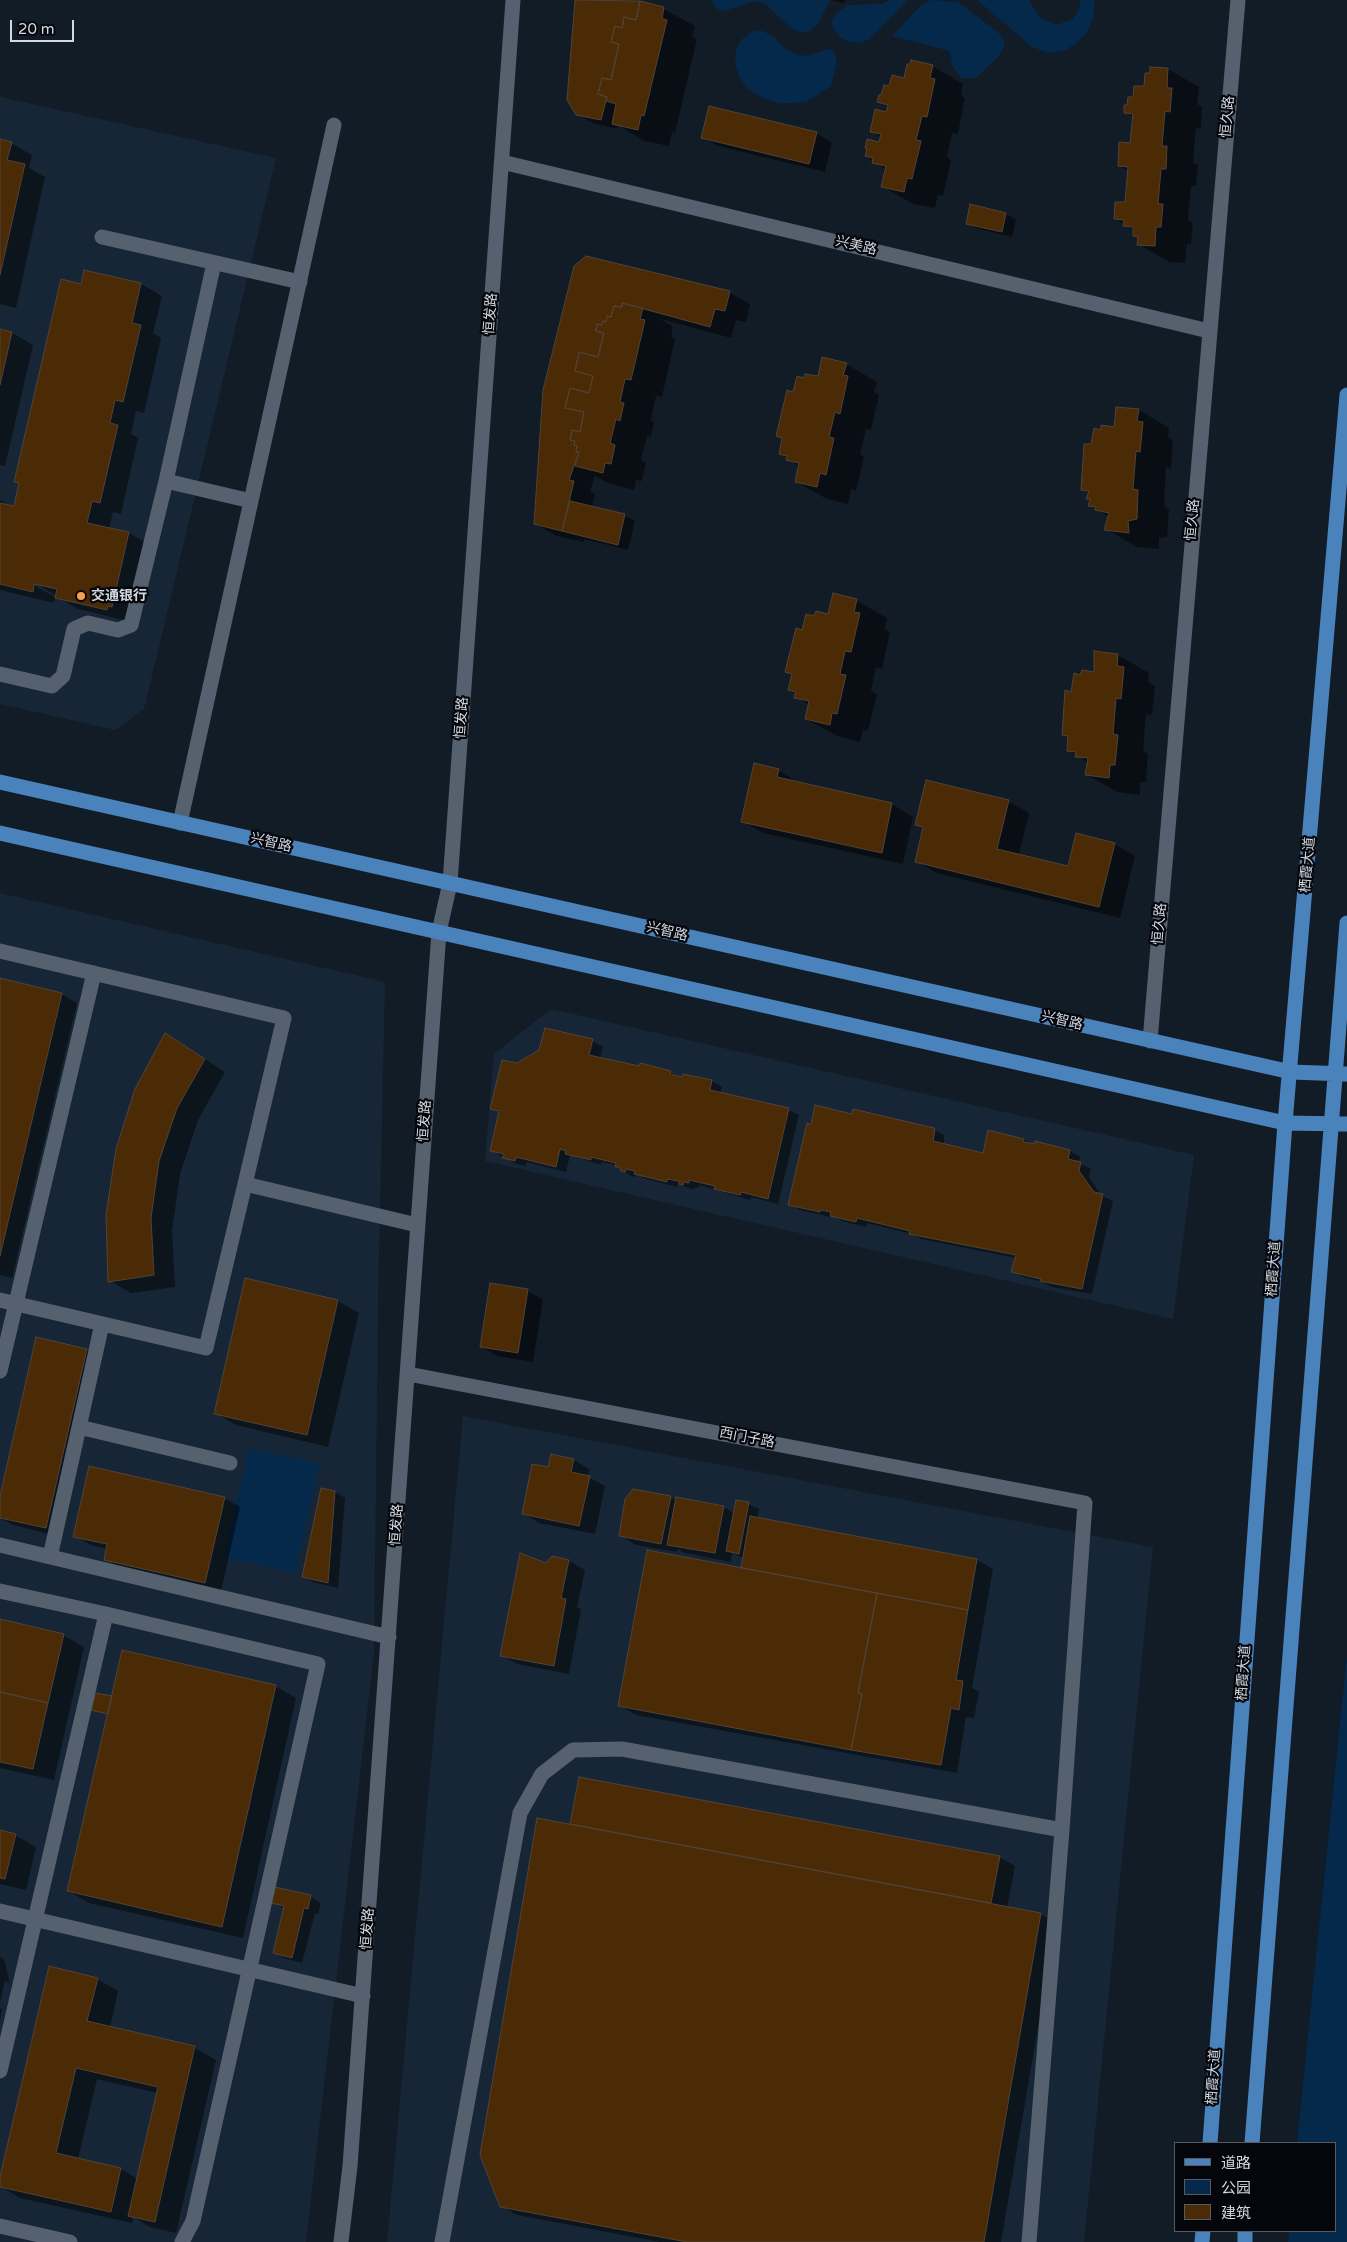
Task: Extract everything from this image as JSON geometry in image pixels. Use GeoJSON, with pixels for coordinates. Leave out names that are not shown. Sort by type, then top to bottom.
{"type":"FeatureCollection","features":[{"type":"Feature","properties":{"kind":"main road","name":"栖霞大道"},"geometry":{"type":"LineString","coordinates":[[1210,2142],[1285,1122],[1291,1072],[1347,395]]}},
{"type":"Feature","properties":{"kind":"main road","name":"兴智路"},"geometry":{"type":"LineString","coordinates":[[0,782],[1291,1072],[1341,1073]]}},
{"type":"Feature","properties":{"kind":"main road"},"geometry":{"type":"LineString","coordinates":[[0,833],[1285,1122],[1340,1123]]}},
{"type":"Feature","properties":{"kind":"main road"},"geometry":{"type":"LineString","coordinates":[[1252,2142],[1340,1123],[1347,923]]}},
{"type":"Feature","properties":{"kind":"street","name":"恒发路"},"geometry":{"type":"LineString","coordinates":[[341,2242],[350,2166],[363,1996],[439,932],[450,884],[513,0]]}},
{"type":"Feature","properties":{"kind":"street","name":"恒久路"},"geometry":{"type":"LineString","coordinates":[[1150,1041],[1238,0]]}},
{"type":"Feature","properties":{"kind":"street"},"geometry":{"type":"LineString","coordinates":[[180,823],[334,125]]}},
{"type":"Feature","properties":{"kind":"street","name":"兴美路"},"geometry":{"type":"LineString","coordinates":[[502,162],[1209,331]]}},
{"type":"Feature","properties":{"kind":"street"},"geometry":{"type":"LineString","coordinates":[[102,237],[300,282]]}},
{"type":"Feature","properties":{"kind":"street"},"geometry":{"type":"LineString","coordinates":[[0,674],[52,686],[63,676],[74,629],[88,623],[118,630],[131,626],[166,481],[214,262]]}},
{"type":"Feature","properties":{"kind":"street"},"geometry":{"type":"LineString","coordinates":[[166,481],[251,501]]}},
{"type":"Feature","properties":{"kind":"street"},"geometry":{"type":"LineString","coordinates":[[0,951],[284,1018],[206,1348],[0,1300]]}},
{"type":"Feature","properties":{"kind":"street"},"geometry":{"type":"LineString","coordinates":[[0,1371],[94,973]]}},
{"type":"Feature","properties":{"kind":"street"},"geometry":{"type":"LineString","coordinates":[[245,1184],[417,1224]]}},
{"type":"Feature","properties":{"kind":"street"},"geometry":{"type":"LineString","coordinates":[[50,1557],[102,1324]]}},
{"type":"Feature","properties":{"kind":"street","name":"西门子路"},"geometry":{"type":"LineString","coordinates":[[408,1374],[1085,1503],[1062,1830]]}},
{"type":"Feature","properties":{"kind":"street"},"geometry":{"type":"LineString","coordinates":[[79,1427],[230,1463]]}},
{"type":"Feature","properties":{"kind":"street"},"geometry":{"type":"LineString","coordinates":[[0,1545],[389,1637]]}},
{"type":"Feature","properties":{"kind":"street"},"geometry":{"type":"LineString","coordinates":[[0,1591],[318,1664],[248,1969],[193,2221],[182,2242]]}},
{"type":"Feature","properties":{"kind":"street"},"geometry":{"type":"LineString","coordinates":[[0,2071],[106,1614]]}},
{"type":"Feature","properties":{"kind":"street"},"geometry":{"type":"LineString","coordinates":[[442,2242],[520,1813],[542,1774],[573,1750],[622,1749],[1062,1830],[1029,2242]]}},
{"type":"Feature","properties":{"kind":"street"},"geometry":{"type":"LineString","coordinates":[[0,1911],[363,1996]]}},
{"type":"Feature","properties":{"kind":"street"},"geometry":{"type":"LineString","coordinates":[[0,2226],[70,2242]]}},
{"type":"Feature","properties":{"kind":"shaded area"},"geometry":{"type":"Polygon","coordinates":[[[0,97],[276,158],[144,709],[115,730],[0,704],[0,97]]]}},
{"type":"Feature","properties":{"kind":"shaded area"},"geometry":{"type":"Polygon","coordinates":[[[0,893],[385,982],[378,1301],[374,1653],[306,2242],[0,2242],[0,893]]]}},
{"type":"Feature","properties":{"kind":"shaded area"},"geometry":{"type":"Polygon","coordinates":[[[551,1009],[1194,1155],[1173,1319],[485,1161],[494,1054],[551,1009]]]}},
{"type":"Feature","properties":{"kind":"shaded area"},"geometry":{"type":"Polygon","coordinates":[[[463,1416],[1153,1547],[1084,2242],[387,2242],[463,1416]]]}},
{"type":"Feature","properties":{"kind":"green space"},"geometry":{"type":"Polygon","coordinates":[[[712,0],[830,0],[819,22],[810,31],[801,33],[791,28],[763,2],[752,2],[724,11],[715,8],[712,0]]]}},
{"type":"Feature","properties":{"kind":"green space"},"geometry":{"type":"Polygon","coordinates":[[[890,0],[908,0],[869,40],[858,43],[847,41],[840,37],[833,29],[832,22],[834,16],[847,5],[882,4],[890,0]]]}},
{"type":"Feature","properties":{"kind":"green space"},"geometry":{"type":"Polygon","coordinates":[[[931,0],[958,2],[999,33],[1005,43],[998,57],[976,78],[961,78],[952,65],[950,51],[892,36],[921,5],[931,0]]]}},
{"type":"Feature","properties":{"kind":"green space"},"geometry":{"type":"Polygon","coordinates":[[[977,0],[1029,0],[1040,18],[1056,25],[1073,19],[1081,6],[1079,0],[1095,0],[1093,19],[1086,33],[1078,42],[1066,50],[1050,53],[1032,47],[977,0]]]}},
{"type":"Feature","properties":{"kind":"green space"},"geometry":{"type":"Polygon","coordinates":[[[754,31],[763,31],[774,37],[785,49],[796,54],[805,56],[829,49],[834,51],[837,62],[831,86],[806,102],[794,103],[779,103],[760,97],[748,89],[740,78],[735,64],[736,49],[742,39],[754,31]]]}},
{"type":"Feature","properties":{"kind":"green space"},"geometry":{"type":"Polygon","coordinates":[[[249,1448],[320,1464],[295,1573],[224,1557],[249,1448]]]}},
{"type":"Feature","properties":{"kind":"green space"},"geometry":{"type":"Polygon","coordinates":[[[1347,1656],[1347,2242],[1288,2242],[1289,2232],[1337,2232],[1337,2142],[1297,2142],[1347,1656]]]}},
{"type":"Feature","properties":{"kind":"building"},"geometry":{"type":"Polygon","coordinates":[[[575,0],[640,1],[636,20],[624,17],[622,28],[615,26],[611,42],[619,44],[611,80],[602,78],[598,94],[607,97],[601,120],[576,115],[567,100],[575,0]]]}},
{"type":"Feature","properties":{"kind":"building"},"geometry":{"type":"Polygon","coordinates":[[[640,1],[664,7],[662,19],[667,20],[644,116],[641,115],[638,130],[612,124],[616,104],[606,101],[607,97],[598,94],[602,78],[611,80],[619,44],[611,42],[615,26],[622,28],[624,17],[636,20],[640,1]]]}},
{"type":"Feature","properties":{"kind":"building"},"geometry":{"type":"Polygon","coordinates":[[[911,60],[933,65],[930,78],[935,79],[927,117],[922,116],[916,140],[921,141],[912,179],[907,178],[904,192],[881,187],[886,166],[872,163],[873,158],[865,156],[867,149],[865,148],[867,139],[879,142],[881,134],[870,132],[875,109],[886,112],[888,105],[877,102],[884,85],[889,86],[892,75],[904,78],[907,64],[910,64],[911,60]]]}},
{"type":"Feature","properties":{"kind":"building"},"geometry":{"type":"Polygon","coordinates":[[[1150,67],[1168,68],[1167,88],[1172,88],[1170,112],[1165,111],[1162,146],[1167,146],[1166,169],[1161,169],[1158,204],[1163,204],[1161,227],[1156,227],[1155,246],[1137,245],[1138,237],[1133,236],[1133,227],[1123,226],[1124,220],[1114,219],[1115,202],[1125,202],[1128,167],[1118,166],[1119,142],[1130,143],[1133,114],[1124,113],[1124,105],[1127,105],[1128,97],[1133,97],[1134,86],[1144,86],[1145,73],[1150,73],[1150,67]]]}},
{"type":"Feature","properties":{"kind":"building"},"geometry":{"type":"Polygon","coordinates":[[[709,106],[817,132],[809,164],[701,138],[709,106]]]}},
{"type":"Feature","properties":{"kind":"building"},"geometry":{"type":"Polygon","coordinates":[[[0,139],[12,142],[7,160],[25,164],[0,275],[0,139]]]}},
{"type":"Feature","properties":{"kind":"building"},"geometry":{"type":"Polygon","coordinates":[[[970,204],[1006,213],[1002,232],[966,224],[970,204]]]}},
{"type":"Feature","properties":{"kind":"building"},"geometry":{"type":"Polygon","coordinates":[[[586,256],[730,291],[725,311],[715,309],[710,327],[622,303],[622,307],[614,306],[611,317],[607,316],[606,322],[603,321],[602,325],[597,324],[596,331],[604,333],[598,357],[579,352],[575,371],[593,376],[589,393],[570,388],[565,408],[584,412],[580,432],[572,430],[570,440],[575,441],[574,445],[577,446],[576,452],[579,452],[569,480],[574,481],[562,531],[534,524],[543,390],[574,266],[586,256]]]}},
{"type":"Feature","properties":{"kind":"building"},"geometry":{"type":"Polygon","coordinates":[[[84,270],[141,283],[132,323],[141,325],[123,402],[115,400],[110,423],[118,425],[100,503],[92,501],[87,523],[129,532],[112,607],[108,606],[107,610],[55,598],[57,589],[34,584],[33,592],[0,584],[0,503],[14,506],[19,483],[14,482],[61,279],[81,284],[84,270]]]}},
{"type":"Feature","properties":{"kind":"building"},"geometry":{"type":"Polygon","coordinates":[[[622,303],[643,308],[640,319],[645,320],[631,380],[625,379],[620,402],[624,403],[620,421],[616,419],[610,443],[615,445],[611,464],[605,463],[603,473],[575,466],[579,452],[576,452],[577,446],[574,445],[575,441],[570,440],[572,430],[580,432],[584,412],[565,408],[570,388],[589,393],[593,376],[575,371],[579,352],[598,357],[604,333],[596,331],[597,324],[602,325],[603,321],[606,322],[607,316],[611,317],[614,306],[622,307],[622,303]]]}},
{"type":"Feature","properties":{"kind":"building"},"geometry":{"type":"Polygon","coordinates":[[[0,329],[12,332],[0,385],[0,329]]]}},
{"type":"Feature","properties":{"kind":"building"},"geometry":{"type":"Polygon","coordinates":[[[822,357],[847,363],[843,375],[848,376],[840,414],[835,412],[829,437],[834,438],[826,475],[820,473],[817,487],[795,482],[799,463],[786,460],[787,456],[779,454],[782,438],[776,436],[787,390],[793,392],[797,376],[804,378],[805,374],[818,376],[822,357]]]}},
{"type":"Feature","properties":{"kind":"building"},"geometry":{"type":"Polygon","coordinates":[[[1116,407],[1139,409],[1137,421],[1143,422],[1140,452],[1136,451],[1133,489],[1138,490],[1137,519],[1128,521],[1129,533],[1104,530],[1109,513],[1095,510],[1096,507],[1088,506],[1090,499],[1086,499],[1089,491],[1081,490],[1084,444],[1091,444],[1094,428],[1101,430],[1101,425],[1114,427],[1116,407]]]}},
{"type":"Feature","properties":{"kind":"building"},"geometry":{"type":"Polygon","coordinates":[[[570,501],[625,514],[618,545],[562,531],[570,501]]]}},
{"type":"Feature","properties":{"kind":"building"},"geometry":{"type":"Polygon","coordinates":[[[833,593],[857,599],[854,612],[860,613],[851,652],[845,651],[840,674],[846,675],[837,714],[832,713],[830,725],[805,719],[809,701],[794,698],[796,692],[788,690],[792,674],[785,672],[796,628],[802,630],[806,614],[814,616],[816,611],[828,614],[833,593]]]}},
{"type":"Feature","properties":{"kind":"building"},"geometry":{"type":"Polygon","coordinates":[[[1094,651],[1118,654],[1117,666],[1124,667],[1121,699],[1116,698],[1113,734],[1118,735],[1115,765],[1110,765],[1109,778],[1085,775],[1088,758],[1075,757],[1076,752],[1067,751],[1068,736],[1062,735],[1065,690],[1071,692],[1074,673],[1080,675],[1082,670],[1094,672],[1094,651]]]}},
{"type":"Feature","properties":{"kind":"building"},"geometry":{"type":"Polygon","coordinates":[[[754,763],[779,769],[777,777],[892,803],[882,853],[741,822],[754,763]]]}},
{"type":"Feature","properties":{"kind":"building"},"geometry":{"type":"Polygon","coordinates":[[[926,780],[1009,800],[997,849],[1068,866],[1076,833],[1115,843],[1099,907],[915,862],[923,827],[915,825],[926,780]]]}},
{"type":"Feature","properties":{"kind":"building"},"geometry":{"type":"Polygon","coordinates":[[[0,978],[62,993],[0,1256],[0,978]]]}},
{"type":"Feature","properties":{"kind":"building"},"geometry":{"type":"Polygon","coordinates":[[[545,1028],[593,1039],[589,1055],[639,1066],[640,1063],[671,1071],[670,1074],[682,1077],[683,1074],[712,1080],[710,1090],[789,1108],[768,1199],[741,1192],[740,1195],[714,1189],[715,1186],[689,1180],[689,1183],[684,1182],[683,1185],[679,1184],[679,1181],[667,1179],[667,1182],[634,1174],[635,1171],[626,1169],[625,1172],[620,1170],[620,1167],[615,1167],[616,1163],[591,1157],[591,1160],[565,1154],[566,1151],[560,1149],[556,1167],[516,1157],[515,1161],[502,1158],[504,1154],[490,1151],[499,1111],[490,1109],[502,1060],[517,1063],[539,1050],[545,1028]]]}},
{"type":"Feature","properties":{"kind":"building"},"geometry":{"type":"Polygon","coordinates":[[[165,1033],[205,1059],[177,1108],[159,1161],[151,1218],[154,1275],[108,1282],[106,1215],[116,1149],[135,1089],[165,1033]]]}},
{"type":"Feature","properties":{"kind":"building"},"geometry":{"type":"Polygon","coordinates":[[[815,1105],[852,1114],[853,1109],[934,1128],[933,1141],[983,1153],[988,1130],[1024,1139],[1023,1142],[1035,1144],[1035,1141],[1070,1150],[1068,1159],[1081,1162],[1079,1171],[1094,1192],[1103,1194],[1082,1289],[1040,1281],[1041,1279],[1011,1272],[1016,1255],[909,1234],[910,1231],[857,1218],[856,1222],[830,1216],[831,1212],[820,1210],[820,1212],[788,1205],[807,1123],[811,1124],[815,1105]]]}},
{"type":"Feature","properties":{"kind":"building"},"geometry":{"type":"Polygon","coordinates":[[[245,1278],[338,1300],[307,1435],[214,1414],[245,1278]]]}},
{"type":"Feature","properties":{"kind":"building"},"geometry":{"type":"Polygon","coordinates":[[[490,1283],[528,1289],[518,1353],[480,1347],[490,1283]]]}},
{"type":"Feature","properties":{"kind":"building"},"geometry":{"type":"Polygon","coordinates":[[[36,1337],[87,1349],[46,1528],[0,1518],[0,1496],[36,1337]]]}},
{"type":"Feature","properties":{"kind":"building"},"geometry":{"type":"Polygon","coordinates":[[[551,1454],[574,1459],[571,1472],[590,1476],[579,1526],[522,1514],[532,1464],[548,1467],[551,1454]]]}},
{"type":"Feature","properties":{"kind":"building"},"geometry":{"type":"Polygon","coordinates":[[[89,1466],[225,1497],[205,1583],[104,1560],[107,1544],[73,1537],[89,1466]]]}},
{"type":"Feature","properties":{"kind":"building"},"geometry":{"type":"Polygon","coordinates":[[[321,1488],[335,1491],[328,1583],[302,1577],[321,1488]]]}},
{"type":"Feature","properties":{"kind":"building"},"geometry":{"type":"Polygon","coordinates":[[[633,1489],[671,1496],[661,1544],[619,1536],[625,1499],[633,1489]]]}},
{"type":"Feature","properties":{"kind":"building"},"geometry":{"type":"Polygon","coordinates":[[[676,1497],[724,1506],[715,1553],[667,1545],[676,1497]]]}},
{"type":"Feature","properties":{"kind":"building"},"geometry":{"type":"Polygon","coordinates":[[[736,1500],[749,1502],[739,1554],[726,1551],[736,1500]]]}},
{"type":"Feature","properties":{"kind":"building"},"geometry":{"type":"Polygon","coordinates":[[[750,1516],[977,1559],[968,1610],[741,1568],[750,1516]]]}},
{"type":"Feature","properties":{"kind":"building"},"geometry":{"type":"Polygon","coordinates":[[[647,1550],[877,1593],[858,1693],[862,1694],[851,1750],[618,1706],[647,1550]]]}},
{"type":"Feature","properties":{"kind":"building"},"geometry":{"type":"Polygon","coordinates":[[[520,1553],[546,1563],[552,1556],[569,1560],[561,1598],[566,1599],[554,1666],[500,1656],[520,1553]]]}},
{"type":"Feature","properties":{"kind":"building"},"geometry":{"type":"Polygon","coordinates":[[[877,1593],[968,1610],[956,1680],[963,1681],[959,1710],[951,1708],[941,1765],[851,1750],[862,1694],[858,1693],[877,1593]]]}},
{"type":"Feature","properties":{"kind":"building"},"geometry":{"type":"Polygon","coordinates":[[[0,1619],[64,1634],[48,1703],[0,1692],[0,1619]]]}},
{"type":"Feature","properties":{"kind":"building"},"geometry":{"type":"Polygon","coordinates":[[[122,1650],[276,1685],[222,1927],[67,1891],[122,1650]]]}},
{"type":"Feature","properties":{"kind":"building"},"geometry":{"type":"Polygon","coordinates":[[[0,1692],[48,1703],[33,1769],[0,1762],[0,1692]]]}},
{"type":"Feature","properties":{"kind":"building"},"geometry":{"type":"Polygon","coordinates":[[[95,1693],[112,1696],[108,1714],[91,1710],[95,1693]]]}},
{"type":"Feature","properties":{"kind":"building"},"geometry":{"type":"Polygon","coordinates":[[[579,1777],[1000,1856],[991,1903],[570,1824],[579,1777]]]}},
{"type":"Feature","properties":{"kind":"building"},"geometry":{"type":"Polygon","coordinates":[[[537,1818],[1041,1913],[984,2242],[687,2242],[500,2207],[480,2155],[537,1818]]]}},
{"type":"Feature","properties":{"kind":"building"},"geometry":{"type":"Polygon","coordinates":[[[0,1830],[16,1834],[5,1879],[0,1878],[0,1830]]]}},
{"type":"Feature","properties":{"kind":"building"},"geometry":{"type":"Polygon","coordinates":[[[274,1887],[311,1895],[308,1909],[304,1908],[292,1958],[273,1953],[284,1906],[271,1903],[274,1887]]]}},
{"type":"Feature","properties":{"kind":"building"},"geometry":{"type":"Polygon","coordinates":[[[49,1966],[98,1978],[87,2021],[195,2046],[155,2222],[128,2216],[158,2087],[76,2068],[56,2153],[121,2168],[111,2212],[0,2187],[0,2177],[49,1966]]]}},
{"type":"Feature","properties":{"kind":"place","name":"交通银行"},"geometry":{"type":"Point","coordinates":[81,596]}}]}
